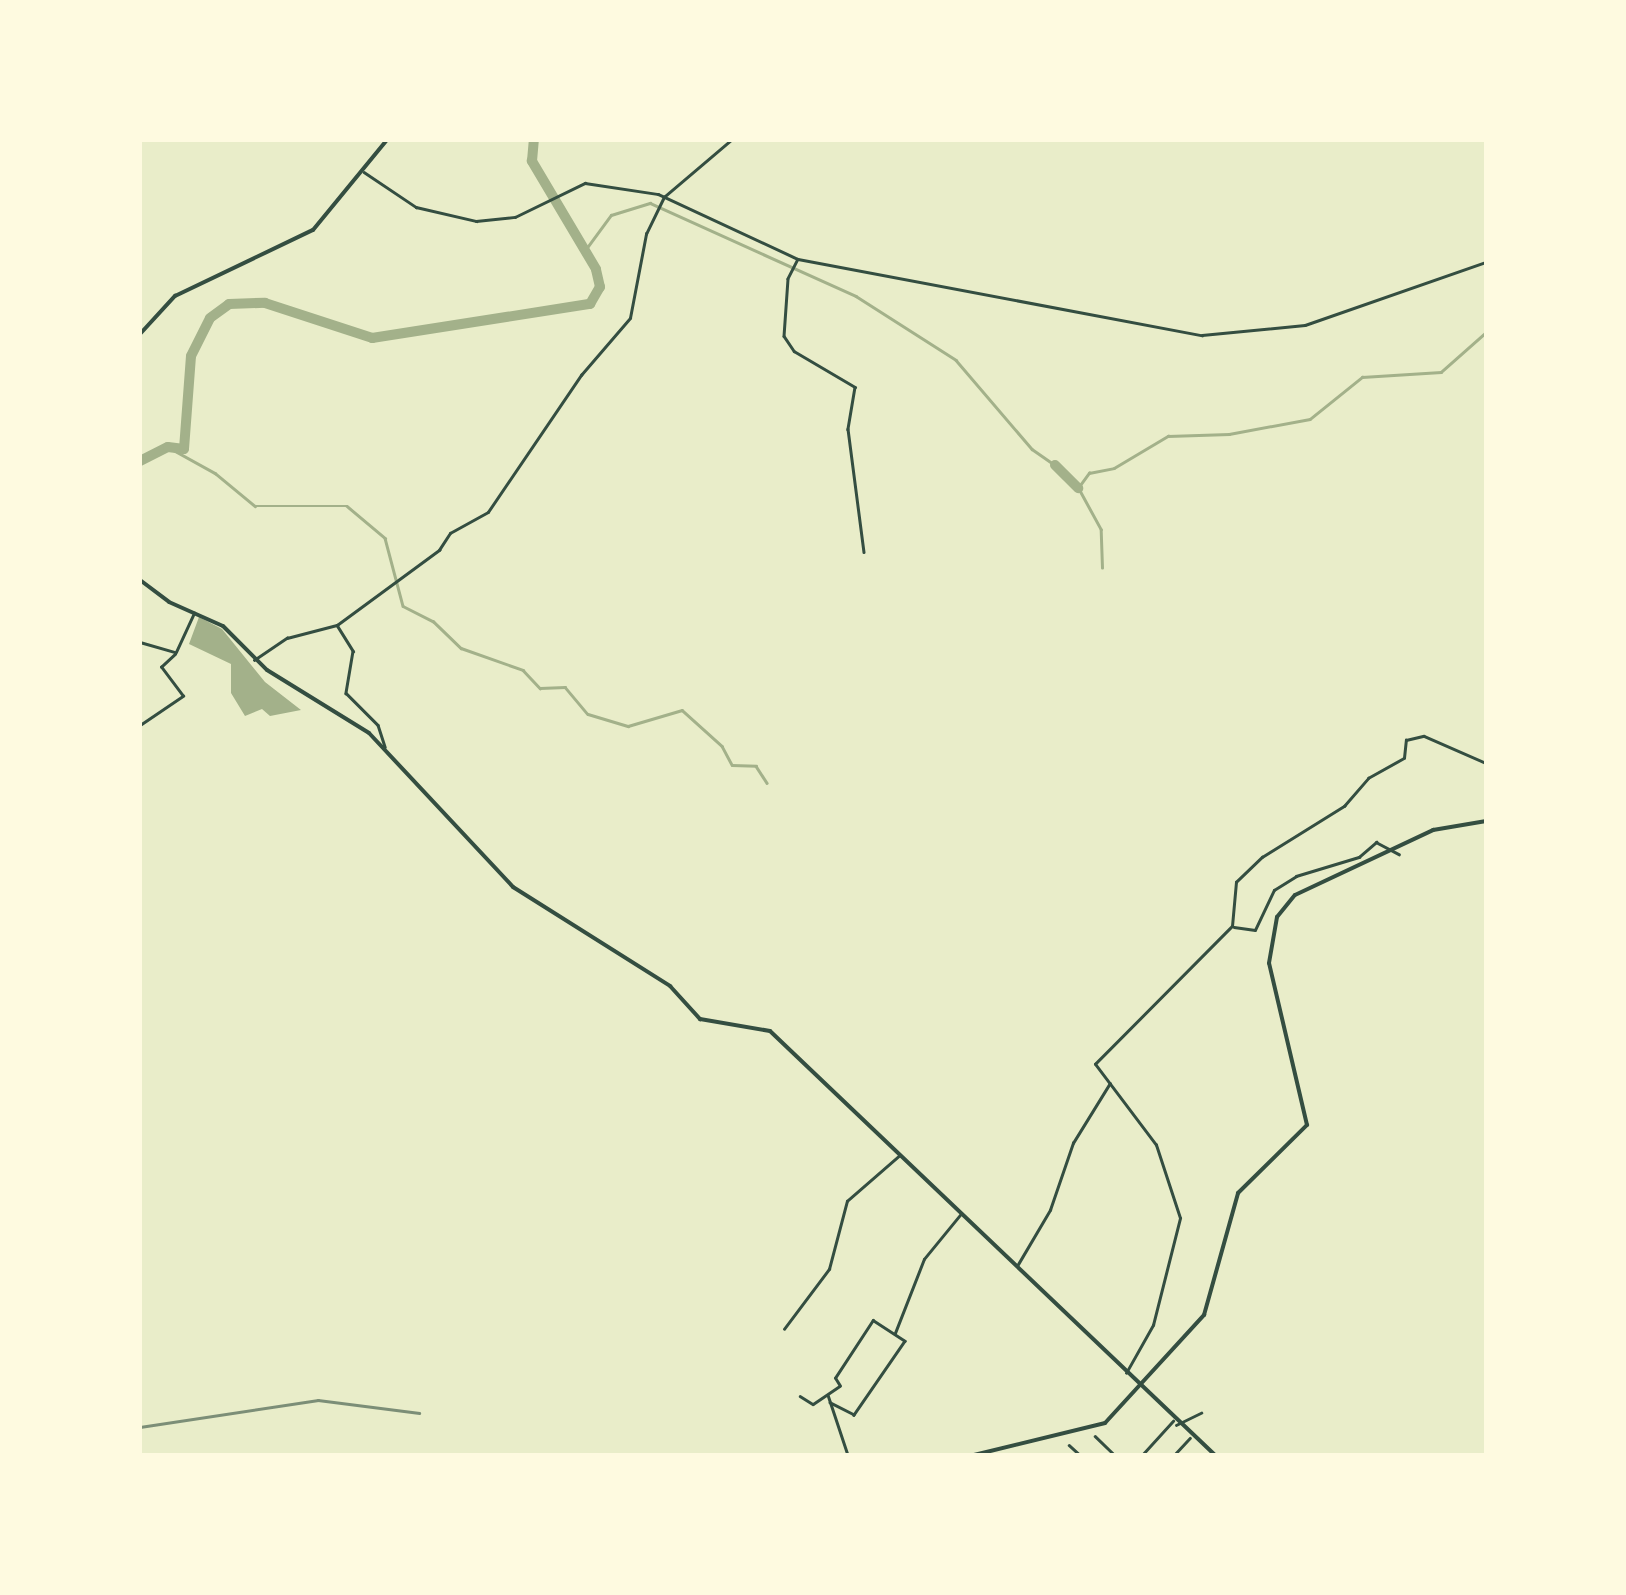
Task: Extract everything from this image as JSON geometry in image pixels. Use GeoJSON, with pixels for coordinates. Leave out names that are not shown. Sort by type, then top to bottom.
{"type":"FeatureCollection","features":[{"type":"Feature","properties":{"kind":"main road"},"geometry":{"type":"LineString","coordinates":[[140,334],[175,296],[313,230],[387,140]]}},
{"type":"Feature","properties":{"kind":"main road"},"geometry":{"type":"LineString","coordinates":[[140,580],[223,626],[254,660],[385,748],[513,888],[670,986],[700,1019],[770,1031],[1190,1438],[1215,1455]]}},
{"type":"Feature","properties":{"kind":"main road"},"geometry":{"type":"LineString","coordinates":[[976,1454],[1093,1429],[1140,1386],[1214,1296],[1238,1193],[1307,1124],[1269,963],[1277,916],[1295,895],[1460,822],[1486,821]]}},
{"type":"Feature","properties":{"kind":"street"},"geometry":{"type":"LineString","coordinates":[[254,660],[287,638],[337,625],[439,550],[450,533],[488,512],[580,374],[630,318],[656,214],[664,197],[731,140]]}},
{"type":"Feature","properties":{"kind":"street"},"geometry":{"type":"LineString","coordinates":[[362,170],[416,207],[476,220],[505,220],[585,182],[664,197],[742,238],[798,259],[1232,336],[1305,325],[1486,262]]}},
{"type":"Feature","properties":{"kind":"street"},"geometry":{"type":"LineString","coordinates":[[798,259],[786,342],[855,387],[848,429],[864,552]]}},
{"type":"Feature","properties":{"kind":"street"},"geometry":{"type":"LineString","coordinates":[[140,725],[183,696],[161,667],[176,652],[194,613]]}},
{"type":"Feature","properties":{"kind":"street"},"geometry":{"type":"LineString","coordinates":[[337,625],[352,651],[346,693],[378,726],[385,748]]}},
{"type":"Feature","properties":{"kind":"street"},"geometry":{"type":"LineString","coordinates":[[140,642],[176,652]]}},
{"type":"Feature","properties":{"kind":"street"},"geometry":{"type":"LineString","coordinates":[[1126,1373],[1153,1324],[1180,1221],[1156,1144],[1095,1064],[1232,926],[1236,882],[1262,856],[1344,806],[1368,778],[1404,758],[1406,740],[1424,736],[1486,764]]}},
{"type":"Feature","properties":{"kind":"street"},"geometry":{"type":"LineString","coordinates":[[1232,926],[1255,930],[1274,890],[1296,876],[1359,857],[1376,842],[1398,850]]}},
{"type":"Feature","properties":{"kind":"street"},"geometry":{"type":"LineString","coordinates":[[1016,1267],[1047,1218],[1073,1143],[1111,1082]]}},
{"type":"Feature","properties":{"kind":"street"},"geometry":{"type":"LineString","coordinates":[[784,1329],[829,1270],[846,1202],[901,1154]]}},
{"type":"Feature","properties":{"kind":"street"},"geometry":{"type":"LineString","coordinates":[[895,1333],[924,1259],[961,1214]]}},
{"type":"Feature","properties":{"kind":"street"},"geometry":{"type":"LineString","coordinates":[[800,1396],[813,1404],[840,1386],[835,1378],[873,1320],[905,1341],[854,1415],[830,1403]]}},
{"type":"Feature","properties":{"kind":"street"},"geometry":{"type":"LineString","coordinates":[[827,1394],[848,1455]]}},
{"type":"Feature","properties":{"kind":"street"},"geometry":{"type":"LineString","coordinates":[[1142,1455],[1175,1423],[1201,1413]]}},
{"type":"Feature","properties":{"kind":"street"},"geometry":{"type":"LineString","coordinates":[[1095,1436],[1112,1454]]}},
{"type":"Feature","properties":{"kind":"street"},"geometry":{"type":"LineString","coordinates":[[1174,1455],[1190,1438]]}},
{"type":"Feature","properties":{"kind":"street"},"geometry":{"type":"LineString","coordinates":[[1069,1445],[1080,1455]]}},
{"type":"Feature","properties":{"kind":"shaded area"},"geometry":{"type":"Polygon","coordinates":[[[199,617],[222,629],[265,682],[301,710],[270,716],[262,709],[245,716],[231,693],[231,664],[189,644],[199,617]]]}},
{"type":"Feature","properties":{"kind":"waterway"},"geometry":{"type":"LineString","coordinates":[[140,461],[168,447],[184,449],[191,356],[210,318],[229,304],[265,303],[372,338],[590,304],[600,287],[596,269],[532,161],[534,140]]}},
{"type":"Feature","properties":{"kind":"waterway"},"geometry":{"type":"LineString","coordinates":[[586,249],[611,215],[650,203],[856,296],[956,360],[1032,449],[1055,465]]}},
{"type":"Feature","properties":{"kind":"waterway"},"geometry":{"type":"LineString","coordinates":[[1102,568],[1101,530],[1078,488],[1089,473],[1114,468],[1168,436],[1229,434],[1310,419],[1362,377],[1441,372],[1486,332]]}},
{"type":"Feature","properties":{"kind":"waterway"},"geometry":{"type":"LineString","coordinates":[[168,447],[215,473],[255,506],[347,506],[385,538],[403,606],[433,621],[461,648],[523,670],[540,688],[565,687],[588,714],[628,726],[682,710],[722,746],[732,765],[756,766],[767,783]]}},
{"type":"Feature","properties":{"kind":"waterway"},"geometry":{"type":"LineString","coordinates":[[1055,465],[1078,488]]}},
{"type":"Feature","properties":{"kind":"railway"},"geometry":{"type":"LineString","coordinates":[[140,1427],[318,1400],[419,1413]]}}]}
